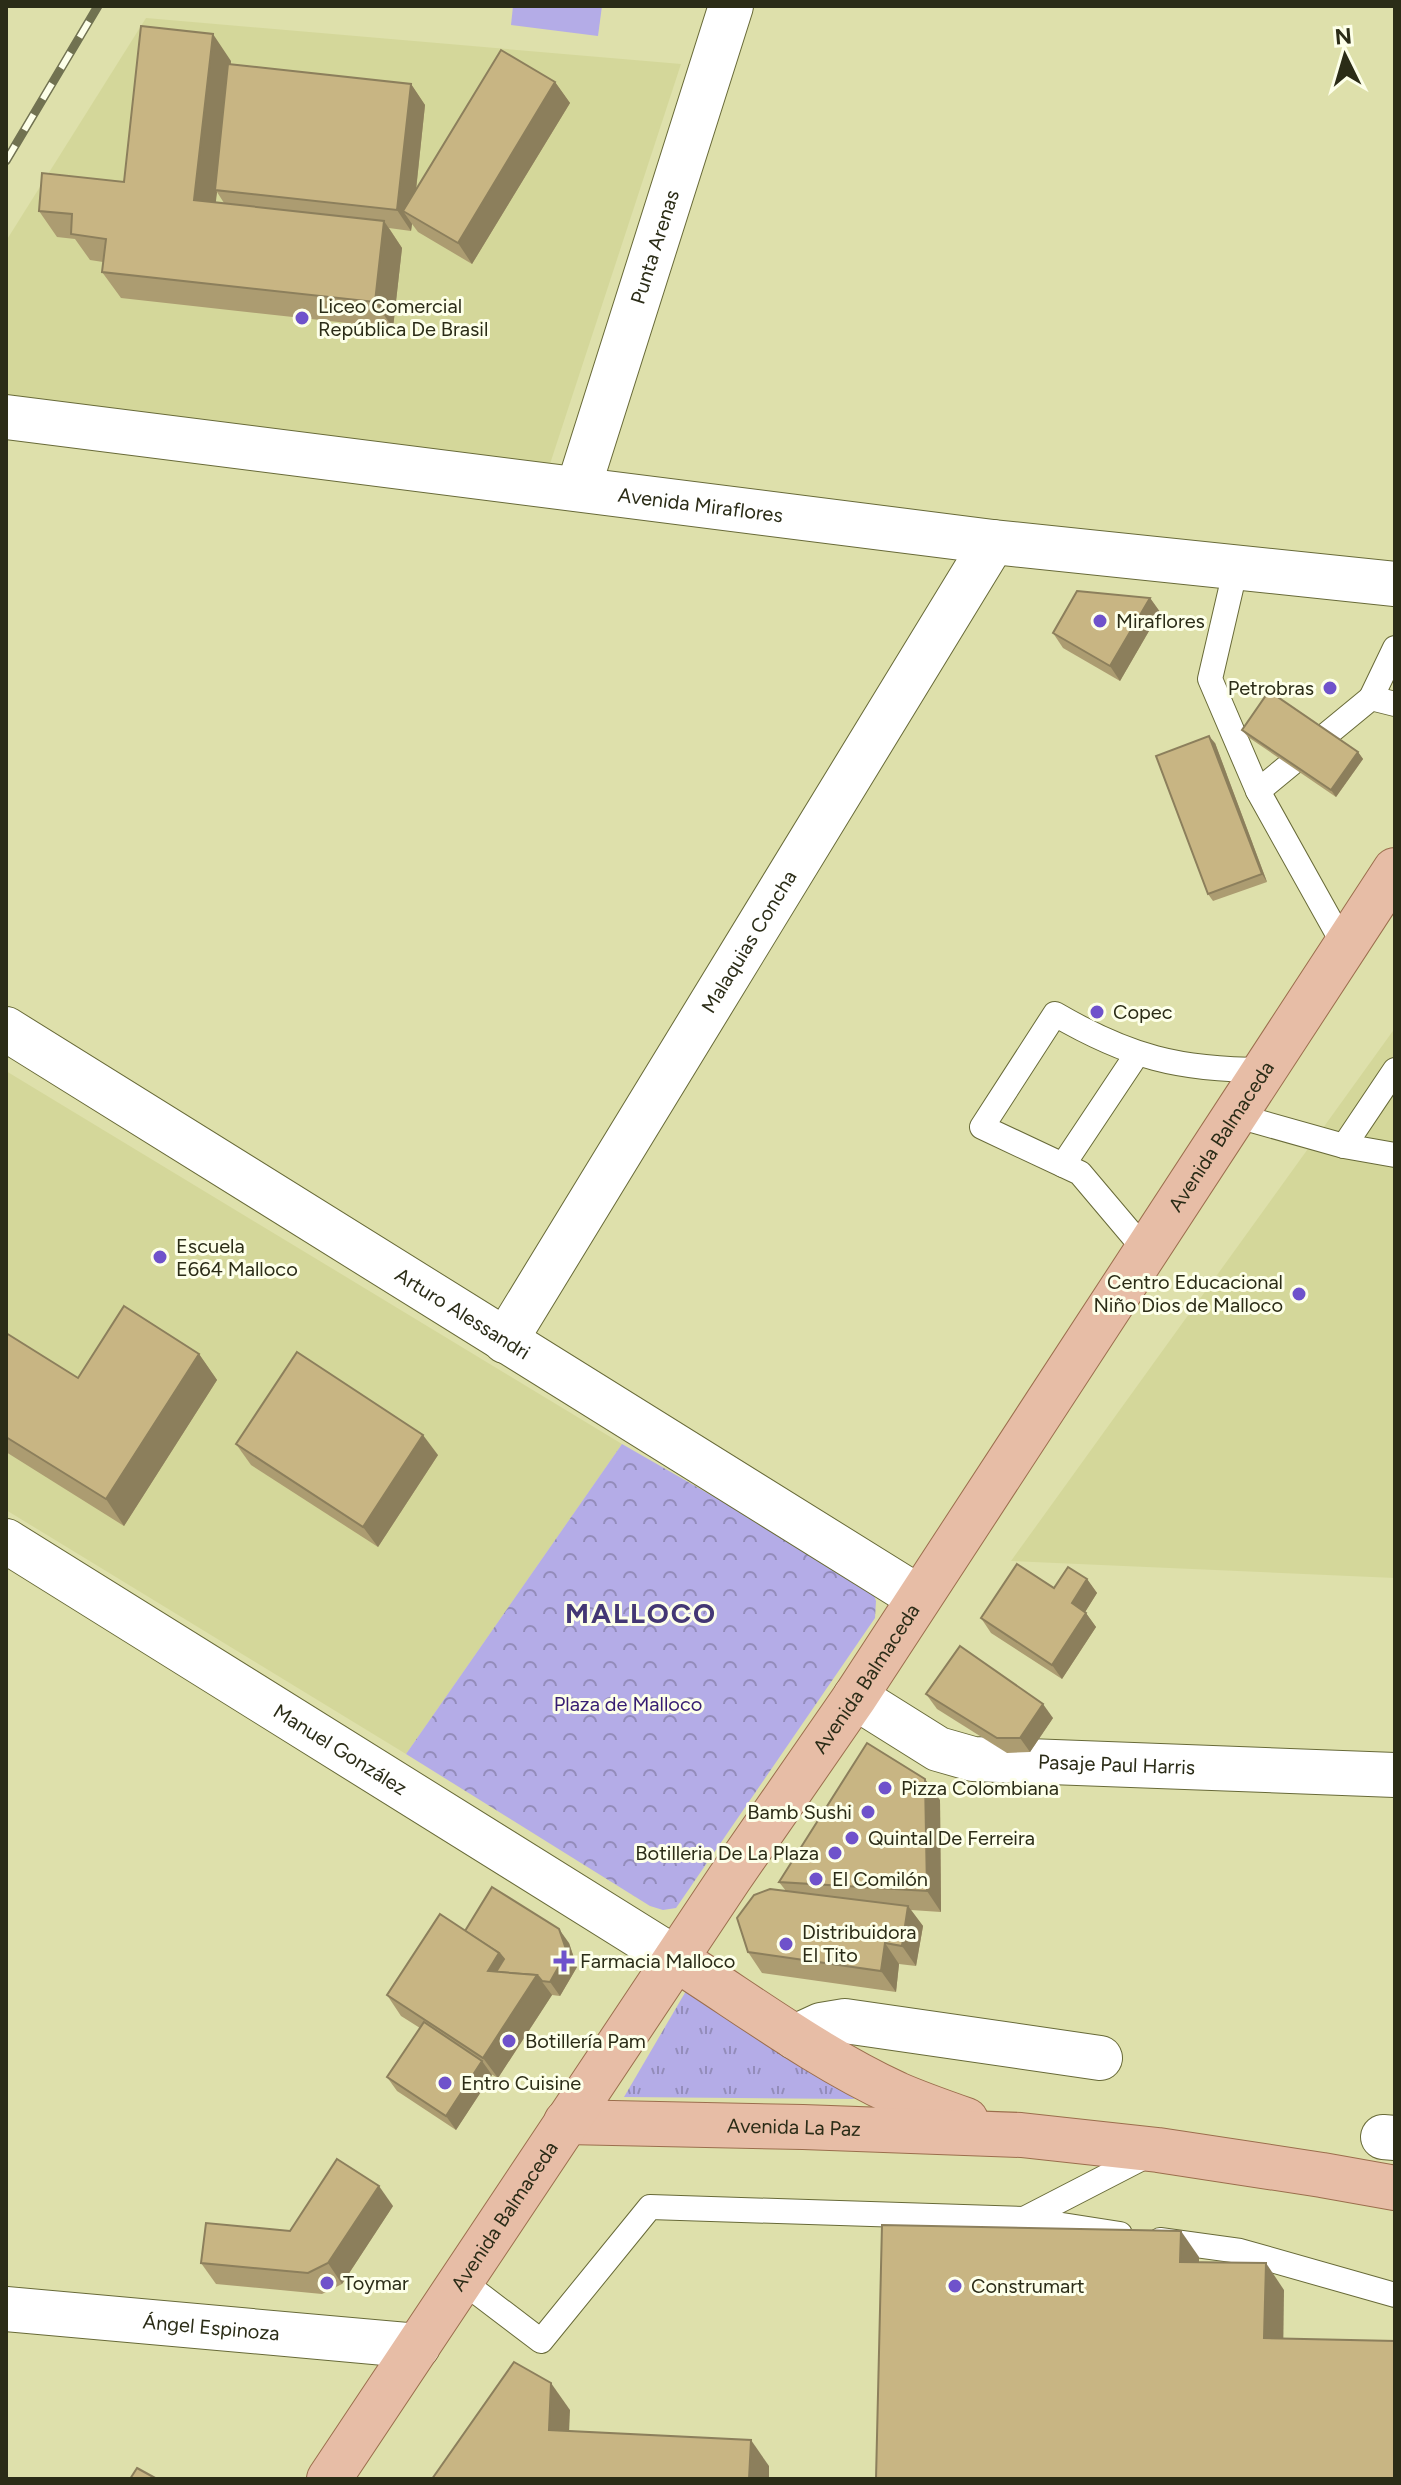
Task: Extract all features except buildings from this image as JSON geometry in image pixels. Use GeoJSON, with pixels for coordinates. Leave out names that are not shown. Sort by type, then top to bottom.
{"type":"FeatureCollection","features":[{"type":"Feature","properties":{"kind":"main road","name":"Avenida Balmaceda"},"geometry":{"type":"LineString","coordinates":[[329,2479],[566,2122],[855,1697],[1395,870]]}},
{"type":"Feature","properties":{"kind":"main road","name":"Avenida La Paz"},"geometry":{"type":"LineString","coordinates":[[676,1959],[795,2037],[896,2094],[975,2123],[1021,2135]]}},
{"type":"Feature","properties":{"kind":"main road","name":"Avenida La Paz"},"geometry":{"type":"LineString","coordinates":[[566,2122],[1021,2135],[1158,2150],[1395,2188]]}},
{"type":"Feature","properties":{"kind":"street","name":"Punta Arenas"},"geometry":{"type":"LineString","coordinates":[[578,489],[731,6]]}},
{"type":"Feature","properties":{"kind":"street","name":"Avenida Miraflores"},"geometry":{"type":"LineString","coordinates":[[6,417],[993,542],[1395,584]]}},
{"type":"Feature","properties":{"kind":"street","name":"Malaquias Concha"},"geometry":{"type":"LineString","coordinates":[[505,1341],[993,542]]}},
{"type":"Feature","properties":{"kind":"street","name":"Arturo Alessandri"},"geometry":{"type":"LineString","coordinates":[[6,1029],[918,1597]]}},
{"type":"Feature","properties":{"kind":"street","name":"Manuel González"},"geometry":{"type":"LineString","coordinates":[[6,1541],[676,1959]]}},
{"type":"Feature","properties":{"kind":"street","name":"Pasaje Paul Harris"},"geometry":{"type":"LineString","coordinates":[[855,1697],[938,1749],[973,1759],[1395,1775]]}},
{"type":"Feature","properties":{"kind":"street"},"geometry":{"type":"LineString","coordinates":[[795,2037],[821,2025],[845,2021],[1100,2058]]}},
{"type":"Feature","properties":{"kind":"street","name":"Ángel Espinoza"},"geometry":{"type":"LineString","coordinates":[[6,2309],[418,2346]]}},
{"type":"Feature","properties":{"kind":"lane"},"geometry":{"type":"LineString","coordinates":[[1236,567],[1210,679],[1258,791],[1345,947]]}},
{"type":"Feature","properties":{"kind":"lane"},"geometry":{"type":"LineString","coordinates":[[1258,791],[1371,698],[1395,648]]}},
{"type":"Feature","properties":{"kind":"lane"},"geometry":{"type":"LineString","coordinates":[[1371,698],[1395,704]]}},
{"type":"Feature","properties":{"kind":"lane"},"geometry":{"type":"LineString","coordinates":[[1145,1250],[1080,1173],[982,1127],[1055,1014],[1095,1037],[1137,1054],[1181,1065],[1223,1070],[1264,1070]]}},
{"type":"Feature","properties":{"kind":"lane"},"geometry":{"type":"LineString","coordinates":[[1063,1165],[1137,1054]]}},
{"type":"Feature","properties":{"kind":"lane"},"geometry":{"type":"LineString","coordinates":[[1344,1146],[1395,1070]]}},
{"type":"Feature","properties":{"kind":"lane"},"geometry":{"type":"LineString","coordinates":[[1234,1115],[1344,1146],[1395,1155]]}},
{"type":"Feature","properties":{"kind":"lane"},"geometry":{"type":"LineString","coordinates":[[1024,2219],[1158,2150]]}},
{"type":"Feature","properties":{"kind":"lane"},"geometry":{"type":"LineString","coordinates":[[462,2281],[541,2341],[650,2207],[1024,2219],[1240,2251],[1395,2295]]}},
{"type":"Feature","properties":{"kind":"shaded area","name":"Liceo Comercial República De Brasil"},"geometry":{"type":"Polygon","coordinates":[[[146,18],[681,64],[549,467],[6,395],[6,241],[146,18]]]}},
{"type":"Feature","properties":{"kind":"shaded area","name":"Centro Educacional Niño Dios de Malloco"},"geometry":{"type":"Polygon","coordinates":[[[1395,1028],[1395,1578],[1011,1561],[1395,1028]]]}},
{"type":"Feature","properties":{"kind":"shaded area","name":"Escuela E664 Malloco"},"geometry":{"type":"Polygon","coordinates":[[[6,1071],[622,1444],[406,1754],[6,1510],[6,1071]]]}},
{"type":"Feature","properties":{"kind":"green space"},"geometry":{"type":"Polygon","coordinates":[[[513,6],[602,6],[598,36],[511,25],[513,6]]]}},
{"type":"Feature","properties":{"kind":"green space","name":"Plaza de Malloco"},"geometry":{"type":"Polygon","coordinates":[[[622,1444],[871,1587],[876,1601],[875,1618],[676,1908],[663,1910],[650,1906],[406,1754],[622,1444]]]}},
{"type":"Feature","properties":{"kind":"green space"},"geometry":{"type":"Polygon","coordinates":[[[686,1991],[855,2099],[624,2097],[686,1991]]]}},
{"type":"Feature","properties":{"kind":"railway"},"geometry":{"type":"LineString","coordinates":[[6,161],[98,6]]}},
{"type":"Feature","properties":{"kind":"place","name":"Liceo Comercial República De Brasil"},"geometry":{"type":"Point","coordinates":[302,318]}},
{"type":"Feature","properties":{"kind":"place","name":"Miraflores"},"geometry":{"type":"Point","coordinates":[1100,621]}},
{"type":"Feature","properties":{"kind":"place","name":"Petrobras"},"geometry":{"type":"Point","coordinates":[1330,688]}},
{"type":"Feature","properties":{"kind":"place","name":"Copec"},"geometry":{"type":"Point","coordinates":[1097,1012]}},
{"type":"Feature","properties":{"kind":"place","name":"Escuela E664 Malloco"},"geometry":{"type":"Point","coordinates":[160,1257]}},
{"type":"Feature","properties":{"kind":"place","name":"Centro Educacional Niño Dios de Malloco"},"geometry":{"type":"Point","coordinates":[1299,1294]}},
{"type":"Feature","properties":{"kind":"place","name":"Pizza Colombiana"},"geometry":{"type":"Point","coordinates":[885,1788]}},
{"type":"Feature","properties":{"kind":"place","name":"Bamb Sushi"},"geometry":{"type":"Point","coordinates":[868,1812]}},
{"type":"Feature","properties":{"kind":"place","name":"Quintal De Ferreira"},"geometry":{"type":"Point","coordinates":[852,1838]}},
{"type":"Feature","properties":{"kind":"place","name":"Botilleria De La Plaza"},"geometry":{"type":"Point","coordinates":[835,1853]}},
{"type":"Feature","properties":{"kind":"place","name":"El Comilón"},"geometry":{"type":"Point","coordinates":[816,1879]}},
{"type":"Feature","properties":{"kind":"place","name":"Distribuidora El Tito"},"geometry":{"type":"Point","coordinates":[786,1944]}},
{"type":"Feature","properties":{"kind":"place","name":"Farmacia Malloco"},"geometry":{"type":"Point","coordinates":[564,1961]}},
{"type":"Feature","properties":{"kind":"place","name":"Botillería Pam"},"geometry":{"type":"Point","coordinates":[509,2041]}},
{"type":"Feature","properties":{"kind":"place","name":"Entro Cuisine"},"geometry":{"type":"Point","coordinates":[445,2083]}},
{"type":"Feature","properties":{"kind":"place","name":"Toymar"},"geometry":{"type":"Point","coordinates":[327,2283]}},
{"type":"Feature","properties":{"kind":"place","name":"Construmart"},"geometry":{"type":"Point","coordinates":[955,2286]}},
{"type":"Feature","properties":{"kind":"district","name":"MALLOCO"},"geometry":{"type":"Point","coordinates":[641,1613]}}]}
